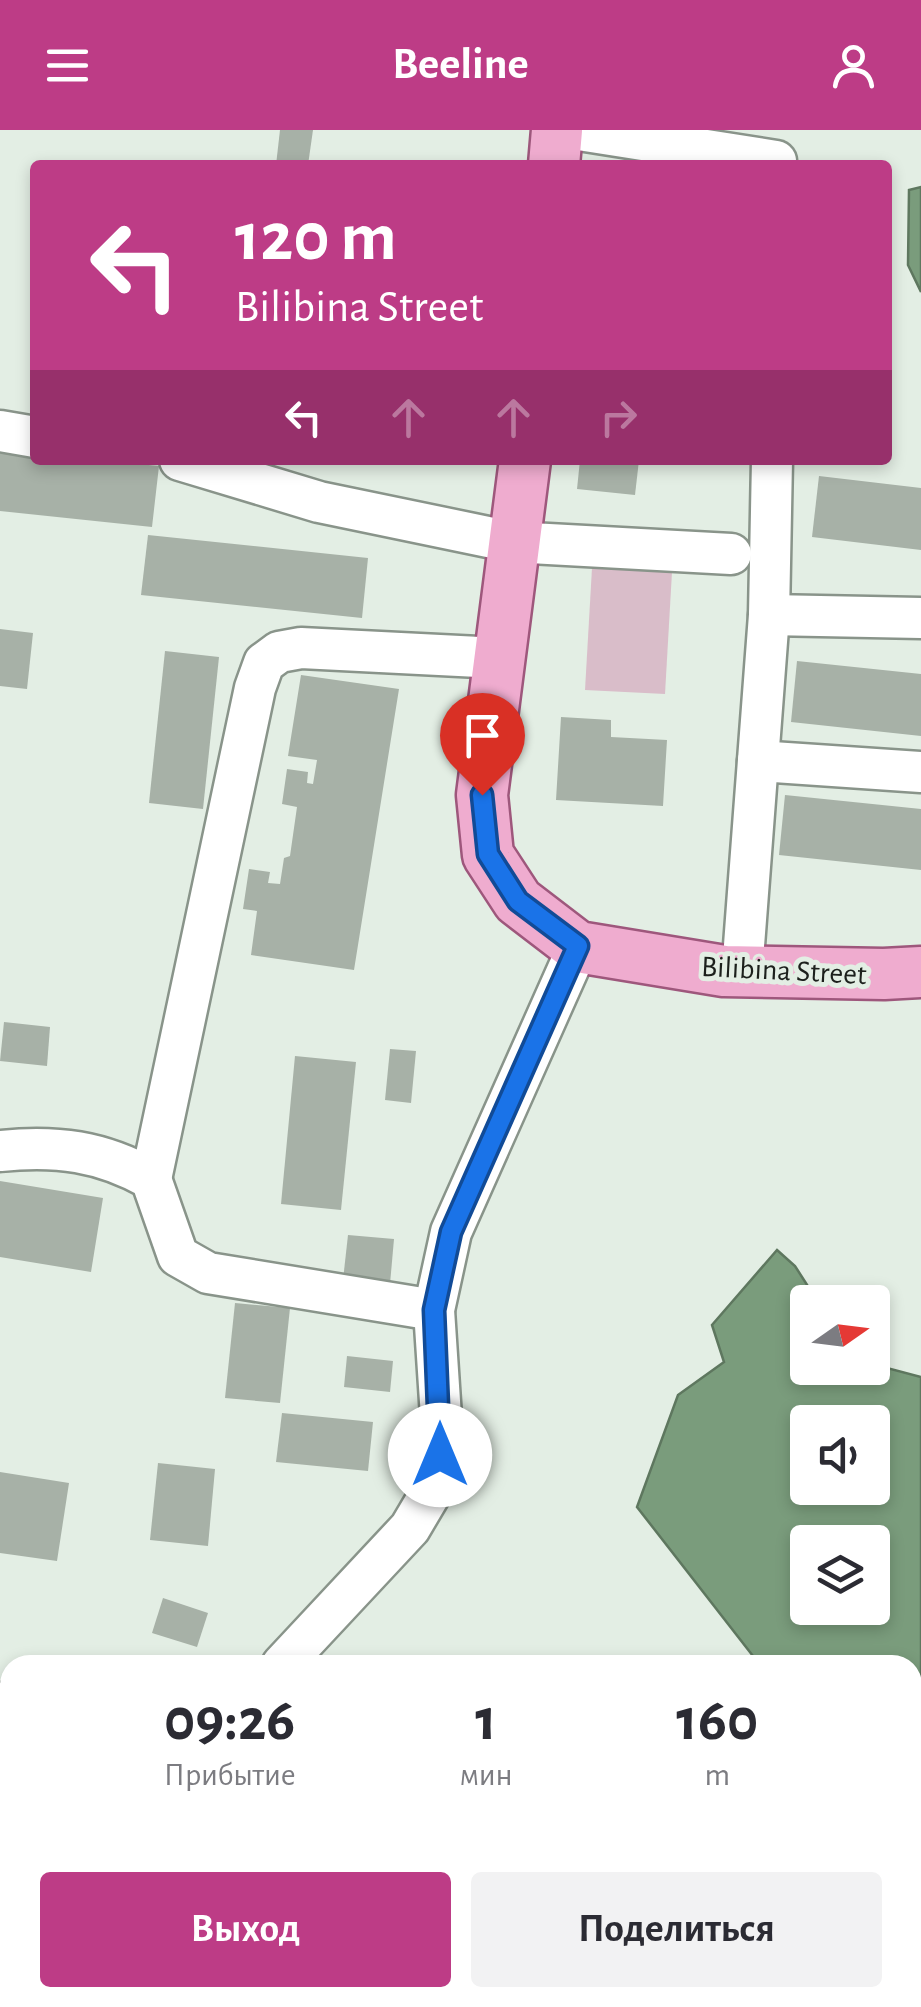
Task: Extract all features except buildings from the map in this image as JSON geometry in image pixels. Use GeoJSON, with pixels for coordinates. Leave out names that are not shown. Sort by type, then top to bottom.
{"type":"FeatureCollection","features":[{"type":"Feature","properties":{"kind":"main road"},"geometry":{"type":"LineString","coordinates":[[554,160],[557,130]]}},
{"type":"Feature","properties":{"kind":"main road","name":"Bilibina Street"},"geometry":{"type":"LineString","coordinates":[[524,465],[482,795],[488,854],[518,901],[578,946],[724,972],[921,972]]}},
{"type":"Feature","properties":{"kind":"street"},"geometry":{"type":"LineString","coordinates":[[579,130],[770,160]]}},
{"type":"Feature","properties":{"kind":"street"},"geometry":{"type":"LineString","coordinates":[[0,431],[30,436]]}},
{"type":"Feature","properties":{"kind":"street"},"geometry":{"type":"LineString","coordinates":[[197,465],[319,502],[512,542],[731,554]]}},
{"type":"Feature","properties":{"kind":"street"},"geometry":{"type":"LineString","coordinates":[[742,972],[769,615],[772,465]]}},
{"type":"Feature","properties":{"kind":"street"},"geometry":{"type":"LineString","coordinates":[[769,615],[921,618]]}},
{"type":"Feature","properties":{"kind":"street"},"geometry":{"type":"LineString","coordinates":[[434,1310],[208,1273],[178,1256],[151,1179],[247,724],[264,663],[279,652],[301,648],[499,658]]}},
{"type":"Feature","properties":{"kind":"street"},"geometry":{"type":"LineString","coordinates":[[758,761],[921,772]]}},
{"type":"Feature","properties":{"kind":"street"},"geometry":{"type":"LineString","coordinates":[[291,1655],[410,1528],[439,1478],[442,1432],[434,1310],[451,1232],[578,946]]}},
{"type":"Feature","properties":{"kind":"street"},"geometry":{"type":"LineString","coordinates":[[0,1150],[41,1146],[89,1154],[123,1163],[151,1179]]}},
{"type":"Feature","properties":{"kind":"shaded area"},"geometry":{"type":"Polygon","coordinates":[[[921,187],[921,292],[908,265],[909,190],[921,187]]]}},
{"type":"Feature","properties":{"kind":"shaded area"},"geometry":{"type":"Polygon","coordinates":[[[592,568],[672,572],[665,694],[585,690],[592,568]]]}},
{"type":"Feature","properties":{"kind":"shaded area"},"geometry":{"type":"Polygon","coordinates":[[[777,1250],[795,1266],[807,1285],[790,1285],[790,1385],[890,1385],[890,1369],[921,1377],[921,1655],[752,1655],[637,1507],[678,1395],[724,1362],[712,1325],[777,1250]]]}},
{"type":"Feature","properties":{"kind":"route"},"geometry":{"type":"LineString","coordinates":[[440,1455],[434,1310],[451,1232],[578,946],[518,901],[488,854],[482,795]]}}]}
